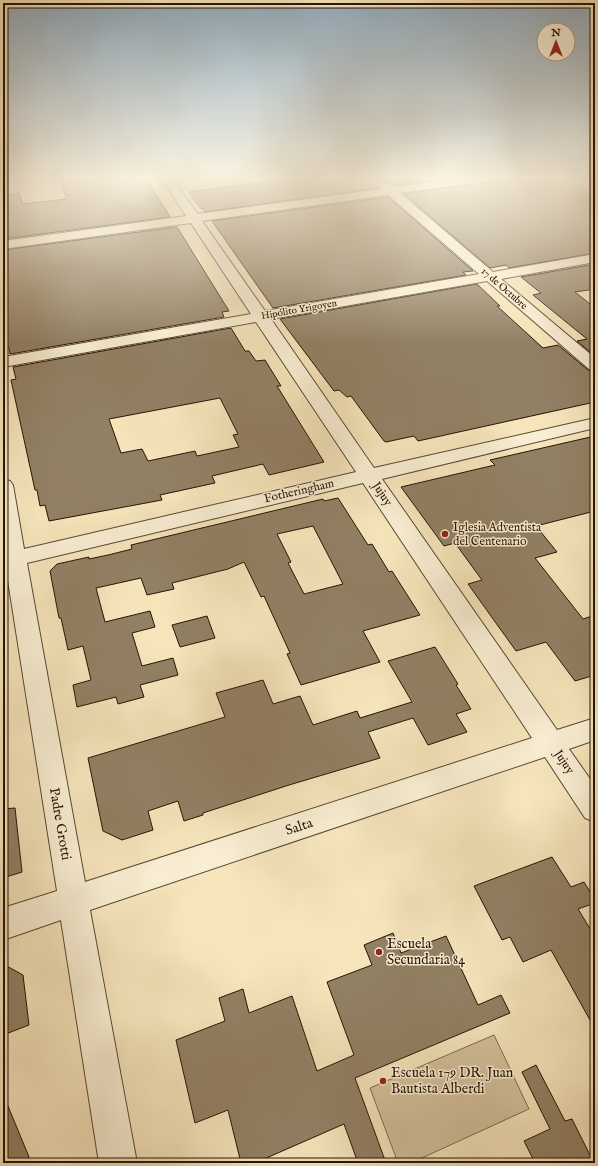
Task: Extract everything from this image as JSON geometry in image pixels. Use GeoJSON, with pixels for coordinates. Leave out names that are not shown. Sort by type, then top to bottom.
{"type":"FeatureCollection","features":[{"type":"Feature","properties":{"kind":"street"},"geometry":{"type":"LineString","coordinates":[[3,245],[78,234]]}},
{"type":"Feature","properties":{"kind":"street","name":"Jujuy"},"geometry":{"type":"LineString","coordinates":[[205,234],[595,808]]}},
{"type":"Feature","properties":{"kind":"street","name":"17 de Octubre"},"geometry":{"type":"LineString","coordinates":[[440,234],[595,366]]}},
{"type":"Feature","properties":{"kind":"street","name":"Hipólito Yrigoyen"},"geometry":{"type":"LineString","coordinates":[[3,362],[595,258]]}},
{"type":"Feature","properties":{"kind":"street","name":"Fotheringham"},"geometry":{"type":"LineString","coordinates":[[9,560],[595,423]]}},
{"type":"Feature","properties":{"kind":"street","name":"Padre Grotti"},"geometry":{"type":"LineString","coordinates":[[3,486],[9,560],[73,900],[118,1163]]}},
{"type":"Feature","properties":{"kind":"street","name":"Salta"},"geometry":{"type":"LineString","coordinates":[[3,924],[595,729]]}},
{"type":"Feature","properties":{"kind":"shaded area"},"geometry":{"type":"Polygon","coordinates":[[[494,1035],[529,1109],[411,1163],[398,1163],[370,1088],[494,1035]]]}},
{"type":"Feature","properties":{"kind":"building"},"geometry":{"type":"Polygon","coordinates":[[[3,234],[38,234],[3,239],[3,234]]]}},
{"type":"Feature","properties":{"kind":"building"},"geometry":{"type":"Polygon","coordinates":[[[121,234],[182,234],[229,311],[222,312],[224,317],[10,354],[9,348],[3,347],[3,250],[121,234]]]}},
{"type":"Feature","properties":{"kind":"building"},"geometry":{"type":"Polygon","coordinates":[[[221,234],[431,234],[473,271],[463,272],[466,275],[273,308],[221,234]]]}},
{"type":"Feature","properties":{"kind":"building"},"geometry":{"type":"Polygon","coordinates":[[[451,234],[595,234],[595,253],[509,268],[506,265],[490,268],[451,234]]]}},
{"type":"Feature","properties":{"kind":"building"},"geometry":{"type":"Polygon","coordinates":[[[595,264],[595,289],[575,292],[595,308],[595,356],[577,341],[587,339],[533,295],[541,293],[521,277],[595,264]]]}},
{"type":"Feature","properties":{"kind":"building"},"geometry":{"type":"Polygon","coordinates":[[[477,284],[500,306],[497,306],[543,348],[558,345],[588,370],[595,372],[595,402],[418,441],[414,436],[386,442],[351,396],[347,397],[339,390],[334,391],[280,319],[477,284]]]}},
{"type":"Feature","properties":{"kind":"building"},"geometry":{"type":"Polygon","coordinates":[[[231,328],[245,351],[249,351],[256,361],[265,360],[281,386],[277,386],[324,462],[269,475],[263,464],[212,476],[215,483],[160,495],[162,500],[49,521],[45,505],[40,506],[37,490],[35,490],[11,380],[16,379],[13,367],[231,328]],[[220,398],[109,419],[121,453],[142,449],[148,461],[195,451],[197,456],[239,447],[233,435],[238,434],[220,398]]]}},
{"type":"Feature","properties":{"kind":"building"},"geometry":{"type":"Polygon","coordinates":[[[595,436],[595,511],[536,526],[557,552],[535,558],[583,619],[595,615],[595,675],[575,681],[546,642],[516,651],[468,584],[482,580],[455,543],[444,546],[401,487],[495,465],[490,460],[595,436]]]}},
{"type":"Feature","properties":{"kind":"building"},"geometry":{"type":"Polygon","coordinates":[[[338,498],[368,545],[372,544],[389,572],[392,571],[420,615],[363,631],[380,662],[301,685],[287,654],[290,653],[264,596],[261,597],[244,562],[228,569],[172,583],[174,589],[147,595],[141,578],[96,588],[105,622],[150,611],[155,627],[132,633],[142,666],[173,658],[178,675],[140,685],[144,697],[118,704],[116,697],[77,707],[73,685],[91,680],[83,646],[68,650],[61,618],[59,618],[50,571],[57,564],[89,557],[89,559],[108,555],[132,549],[131,545],[323,499],[324,501],[338,498]],[[313,526],[277,534],[291,562],[288,563],[304,594],[343,584],[313,526]]]}},
{"type":"Feature","properties":{"kind":"building"},"geometry":{"type":"Polygon","coordinates":[[[207,616],[215,638],[180,647],[172,625],[207,616]]]}},
{"type":"Feature","properties":{"kind":"building"},"geometry":{"type":"Polygon","coordinates":[[[435,647],[458,684],[456,685],[471,709],[456,714],[467,732],[428,745],[413,718],[368,732],[380,758],[289,785],[203,813],[203,815],[184,821],[178,801],[148,811],[153,830],[122,840],[103,831],[88,758],[225,717],[216,693],[263,680],[273,704],[300,696],[313,725],[357,711],[360,718],[412,702],[388,661],[435,647]]]}},
{"type":"Feature","properties":{"kind":"building"},"geometry":{"type":"Polygon","coordinates":[[[15,808],[22,872],[3,878],[3,809],[15,808]]]}},
{"type":"Feature","properties":{"kind":"building"},"geometry":{"type":"Polygon","coordinates":[[[552,857],[571,887],[584,882],[595,900],[595,903],[578,909],[595,937],[595,1029],[551,950],[523,962],[510,937],[502,940],[474,886],[552,857]]]}},
{"type":"Feature","properties":{"kind":"building"},"geometry":{"type":"Polygon","coordinates":[[[393,933],[401,953],[446,936],[478,1005],[501,995],[510,1013],[355,1078],[386,1163],[358,1163],[344,1124],[255,1163],[241,1163],[228,1110],[195,1123],[176,1040],[225,1021],[219,998],[243,989],[249,1013],[292,996],[317,1071],[354,1055],[327,982],[372,965],[364,945],[393,933]]]}},
{"type":"Feature","properties":{"kind":"building"},"geometry":{"type":"Polygon","coordinates":[[[3,964],[23,975],[29,1025],[3,1035],[3,964]]]}},
{"type":"Feature","properties":{"kind":"building"},"geometry":{"type":"Polygon","coordinates":[[[536,1065],[565,1121],[572,1119],[594,1163],[535,1163],[524,1141],[550,1129],[522,1072],[536,1065]]]}},
{"type":"Feature","properties":{"kind":"building"},"geometry":{"type":"Polygon","coordinates":[[[3,1094],[29,1157],[22,1163],[3,1163],[3,1094]]]}},
{"type":"Feature","properties":{"kind":"place","name":"Iglesia Adventista del Centenario"},"geometry":{"type":"Point","coordinates":[445,534]}},
{"type":"Feature","properties":{"kind":"place","name":"Escuela Secundaria 84"},"geometry":{"type":"Point","coordinates":[379,952]}},
{"type":"Feature","properties":{"kind":"place","name":"Escuela 179 DR. Juan Bautista Alberdi"},"geometry":{"type":"Point","coordinates":[383,1081]}}]}
